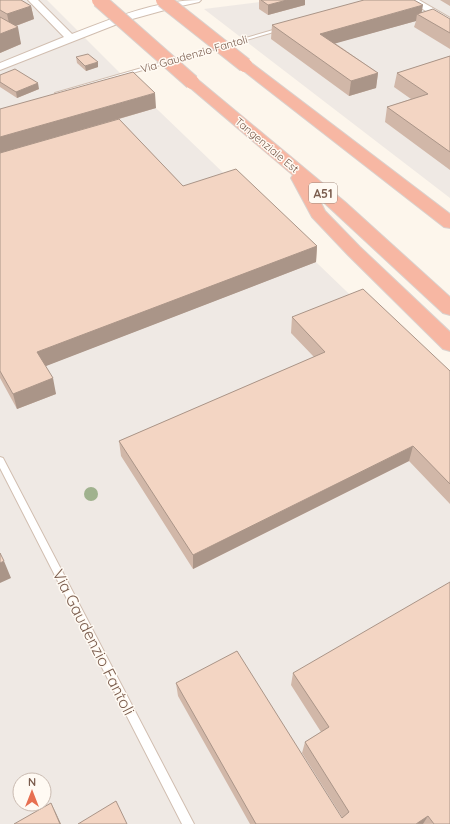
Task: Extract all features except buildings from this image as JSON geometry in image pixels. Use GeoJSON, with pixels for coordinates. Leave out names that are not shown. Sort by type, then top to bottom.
{"type":"FeatureCollection","features":[{"type":"Feature","properties":{"kind":"highway","name":"Tangenziale Est"},"geometry":{"type":"LineString","coordinates":[[99,0],[192,82],[339,206],[450,308]]}},
{"type":"Feature","properties":{"kind":"highway"},"geometry":{"type":"LineString","coordinates":[[163,0],[450,223]]}},
{"type":"Feature","properties":{"kind":"highway"},"geometry":{"type":"LineString","coordinates":[[294,168],[318,213],[354,251],[450,344]]}},
{"type":"Feature","properties":{"kind":"street"},"geometry":{"type":"LineString","coordinates":[[32,0],[71,38]]}},
{"type":"Feature","properties":{"kind":"street"},"geometry":{"type":"LineString","coordinates":[[0,67],[110,24],[174,4],[196,0]]}},
{"type":"Feature","properties":{"kind":"street"},"geometry":{"type":"LineString","coordinates":[[412,0],[450,22]]}},
{"type":"Feature","properties":{"kind":"lane","name":"Via Gaudenzio Fantoli"},"geometry":{"type":"LineString","coordinates":[[54,94],[290,27]]}},
{"type":"Feature","properties":{"kind":"lane","name":"Via Gaudenzio Fantoli"},"geometry":{"type":"LineString","coordinates":[[0,460],[188,824]]}},
{"type":"Feature","properties":{"kind":"shaded area"},"geometry":{"type":"Polygon","coordinates":[[[0,0],[47,0],[134,87],[450,391],[450,824],[0,824],[0,0]]]}},
{"type":"Feature","properties":{"kind":"shaded area"},"geometry":{"type":"Polygon","coordinates":[[[277,0],[450,0],[450,198],[204,9],[277,0]]]}}]}
